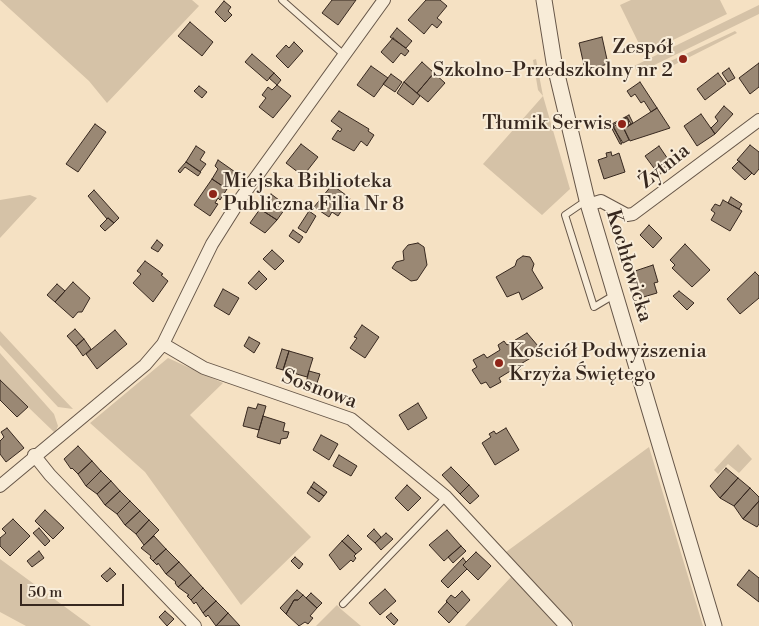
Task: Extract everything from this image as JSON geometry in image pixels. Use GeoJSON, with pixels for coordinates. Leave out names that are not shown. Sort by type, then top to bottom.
{"type":"FeatureCollection","features":[{"type":"Feature","properties":{"kind":"street"},"geometry":{"type":"LineString","coordinates":[[0,486],[146,365],[163,344],[212,244],[231,214],[343,54],[384,0]]}},
{"type":"Feature","properties":{"kind":"street","name":"Kochłowicka"},"geometry":{"type":"LineString","coordinates":[[544,0],[555,71],[588,203],[714,626]]}},
{"type":"Feature","properties":{"kind":"street","name":"Żytnia"},"geometry":{"type":"LineString","coordinates":[[588,203],[601,201],[627,215],[633,214],[759,120]]}},
{"type":"Feature","properties":{"kind":"street","name":"Sosnowa"},"geometry":{"type":"LineString","coordinates":[[163,344],[204,368],[351,419],[446,497],[566,626]]}},
{"type":"Feature","properties":{"kind":"street"},"geometry":{"type":"LineString","coordinates":[[34,456],[195,626]]}},
{"type":"Feature","properties":{"kind":"lane"},"geometry":{"type":"LineString","coordinates":[[282,0],[343,54]]}},
{"type":"Feature","properties":{"kind":"lane"},"geometry":{"type":"LineString","coordinates":[[588,203],[565,214],[594,307],[616,294]]}},
{"type":"Feature","properties":{"kind":"lane"},"geometry":{"type":"LineString","coordinates":[[343,604],[446,497]]}},
{"type":"Feature","properties":{"kind":"shaded area"},"geometry":{"type":"Polygon","coordinates":[[[0,0],[192,0],[199,6],[107,103],[89,81],[0,0]]]}},
{"type":"Feature","properties":{"kind":"shaded area"},"geometry":{"type":"Polygon","coordinates":[[[631,0],[720,0],[727,14],[644,54],[620,5],[631,0]]]}},
{"type":"Feature","properties":{"kind":"shaded area"},"geometry":{"type":"Polygon","coordinates":[[[759,5],[759,14],[638,73],[634,66],[759,5]]]}},
{"type":"Feature","properties":{"kind":"shaded area"},"geometry":{"type":"Polygon","coordinates":[[[735,31],[737,33],[664,70],[662,65],[735,31]]]}},
{"type":"Feature","properties":{"kind":"shaded area"},"geometry":{"type":"Polygon","coordinates":[[[536,59],[543,96],[538,90],[533,60],[536,59]]]}},
{"type":"Feature","properties":{"kind":"shaded area"},"geometry":{"type":"Polygon","coordinates":[[[543,96],[570,189],[542,215],[483,164],[543,96]]]}},
{"type":"Feature","properties":{"kind":"shaded area"},"geometry":{"type":"Polygon","coordinates":[[[30,195],[37,198],[0,238],[0,200],[30,195]]]}},
{"type":"Feature","properties":{"kind":"shaded area"},"geometry":{"type":"Polygon","coordinates":[[[0,331],[73,409],[58,407],[0,345],[0,331]]]}},
{"type":"Feature","properties":{"kind":"shaded area"},"geometry":{"type":"Polygon","coordinates":[[[0,353],[54,414],[58,426],[55,433],[0,380],[0,353]]]}},
{"type":"Feature","properties":{"kind":"shaded area"},"geometry":{"type":"Polygon","coordinates":[[[168,358],[223,383],[190,415],[311,537],[241,605],[145,472],[90,423],[168,358]]]}},
{"type":"Feature","properties":{"kind":"shaded area"},"geometry":{"type":"Polygon","coordinates":[[[738,444],[752,459],[739,473],[728,464],[718,474],[714,470],[738,444]]]}},
{"type":"Feature","properties":{"kind":"shaded area"},"geometry":{"type":"Polygon","coordinates":[[[649,447],[703,626],[575,626],[506,552],[649,447]]]}},
{"type":"Feature","properties":{"kind":"shaded area"},"geometry":{"type":"Polygon","coordinates":[[[0,559],[91,626],[26,626],[0,612],[0,559]]]}},
{"type":"Feature","properties":{"kind":"shaded area"},"geometry":{"type":"Polygon","coordinates":[[[512,576],[559,626],[465,626],[512,576]]]}},
{"type":"Feature","properties":{"kind":"shaded area"},"geometry":{"type":"Polygon","coordinates":[[[337,605],[342,610],[361,626],[316,626],[337,605]]]}},
{"type":"Feature","properties":{"kind":"building"},"geometry":{"type":"Polygon","coordinates":[[[332,0],[356,0],[338,25],[322,13],[332,0]]]}},
{"type":"Feature","properties":{"kind":"building"},"geometry":{"type":"Polygon","coordinates":[[[426,0],[440,0],[447,6],[437,18],[442,22],[437,28],[432,24],[424,34],[408,20],[426,0]]]}},
{"type":"Feature","properties":{"kind":"building"},"geometry":{"type":"Polygon","coordinates":[[[224,1],[231,7],[228,11],[232,15],[225,22],[215,12],[224,1]]]}},
{"type":"Feature","properties":{"kind":"building"},"geometry":{"type":"Polygon","coordinates":[[[190,22],[213,42],[202,56],[178,36],[190,22]]]}},
{"type":"Feature","properties":{"kind":"building"},"geometry":{"type":"Polygon","coordinates":[[[397,28],[412,41],[406,48],[390,37],[397,28]]]}},
{"type":"Feature","properties":{"kind":"building"},"geometry":{"type":"Polygon","coordinates":[[[602,37],[608,64],[585,70],[579,43],[602,37]]]}},
{"type":"Feature","properties":{"kind":"building"},"geometry":{"type":"Polygon","coordinates":[[[393,38],[409,51],[405,56],[401,53],[393,63],[381,52],[393,38]]]}},
{"type":"Feature","properties":{"kind":"building"},"geometry":{"type":"Polygon","coordinates":[[[294,42],[303,51],[288,68],[276,56],[286,45],[289,48],[294,42]]]}},
{"type":"Feature","properties":{"kind":"building"},"geometry":{"type":"Polygon","coordinates":[[[252,54],[274,73],[267,81],[245,62],[252,54]]]}},
{"type":"Feature","properties":{"kind":"building"},"geometry":{"type":"Polygon","coordinates":[[[422,62],[434,73],[417,93],[404,82],[422,62]]]}},
{"type":"Feature","properties":{"kind":"building"},"geometry":{"type":"Polygon","coordinates":[[[759,63],[759,87],[750,94],[739,78],[759,63]]]}},
{"type":"Feature","properties":{"kind":"building"},"geometry":{"type":"Polygon","coordinates":[[[371,66],[388,78],[374,97],[357,85],[371,66]]]}},
{"type":"Feature","properties":{"kind":"building"},"geometry":{"type":"Polygon","coordinates":[[[729,68],[735,78],[728,82],[722,73],[729,68]]]}},
{"type":"Feature","properties":{"kind":"building"},"geometry":{"type":"Polygon","coordinates":[[[274,73],[281,80],[277,85],[269,78],[274,73]]]}},
{"type":"Feature","properties":{"kind":"building"},"geometry":{"type":"Polygon","coordinates":[[[434,73],[445,83],[428,102],[417,93],[434,73]]]}},
{"type":"Feature","properties":{"kind":"building"},"geometry":{"type":"Polygon","coordinates":[[[718,73],[726,84],[705,100],[697,89],[718,73]]]}},
{"type":"Feature","properties":{"kind":"building"},"geometry":{"type":"Polygon","coordinates":[[[391,74],[402,82],[395,92],[383,84],[391,74]]]}},
{"type":"Feature","properties":{"kind":"building"},"geometry":{"type":"Polygon","coordinates":[[[404,82],[420,96],[413,105],[397,93],[404,82]]]}},
{"type":"Feature","properties":{"kind":"building"},"geometry":{"type":"Polygon","coordinates":[[[640,82],[657,108],[651,112],[644,101],[641,103],[635,94],[631,97],[627,91],[640,82]]]}},
{"type":"Feature","properties":{"kind":"building"},"geometry":{"type":"Polygon","coordinates":[[[277,85],[291,96],[273,118],[259,107],[266,98],[262,95],[268,87],[272,90],[277,85]]]}},
{"type":"Feature","properties":{"kind":"building"},"geometry":{"type":"Polygon","coordinates":[[[199,86],[207,92],[202,98],[194,91],[199,86]]]}},
{"type":"Feature","properties":{"kind":"building"},"geometry":{"type":"Polygon","coordinates":[[[724,106],[733,114],[715,134],[711,128],[718,121],[715,117],[724,106]]]}},
{"type":"Feature","properties":{"kind":"building"},"geometry":{"type":"Polygon","coordinates":[[[657,108],[670,128],[630,141],[624,129],[657,108]]]}},
{"type":"Feature","properties":{"kind":"building"},"geometry":{"type":"Polygon","coordinates":[[[339,111],[369,129],[368,131],[374,135],[367,146],[361,141],[354,151],[332,139],[338,130],[340,132],[342,129],[331,121],[339,111]]]}},
{"type":"Feature","properties":{"kind":"building"},"geometry":{"type":"Polygon","coordinates":[[[701,114],[715,134],[697,146],[684,126],[701,114]]]}},
{"type":"Feature","properties":{"kind":"building"},"geometry":{"type":"Polygon","coordinates":[[[629,115],[633,123],[631,124],[627,117],[613,125],[622,144],[620,144],[610,125],[629,115]]]}},
{"type":"Feature","properties":{"kind":"building"},"geometry":{"type":"Polygon","coordinates":[[[626,118],[629,125],[631,124],[624,129],[629,140],[623,143],[613,127],[626,118]]]}},
{"type":"Feature","properties":{"kind":"building"},"geometry":{"type":"Polygon","coordinates":[[[95,124],[106,132],[78,172],[66,164],[95,124]]]}},
{"type":"Feature","properties":{"kind":"building"},"geometry":{"type":"Polygon","coordinates":[[[301,144],[318,157],[307,171],[311,174],[307,179],[286,163],[301,144]]]}},
{"type":"Feature","properties":{"kind":"building"},"geometry":{"type":"Polygon","coordinates":[[[750,145],[759,152],[759,169],[754,175],[737,160],[750,145]]]}},
{"type":"Feature","properties":{"kind":"building"},"geometry":{"type":"Polygon","coordinates":[[[196,146],[205,152],[200,160],[206,164],[200,172],[186,162],[196,146]]]}},
{"type":"Feature","properties":{"kind":"building"},"geometry":{"type":"Polygon","coordinates":[[[659,146],[672,165],[659,175],[645,156],[659,146]]]}},
{"type":"Feature","properties":{"kind":"building"},"geometry":{"type":"Polygon","coordinates":[[[611,152],[612,156],[619,153],[625,172],[604,179],[598,160],[607,157],[606,153],[611,152]]]}},
{"type":"Feature","properties":{"kind":"building"},"geometry":{"type":"Polygon","coordinates":[[[218,160],[238,174],[227,189],[212,179],[218,169],[215,166],[218,160]]]}},
{"type":"Feature","properties":{"kind":"building"},"geometry":{"type":"Polygon","coordinates":[[[739,161],[752,173],[745,180],[732,168],[739,161]]]}},
{"type":"Feature","properties":{"kind":"building"},"geometry":{"type":"Polygon","coordinates":[[[186,162],[201,172],[198,176],[185,167],[180,173],[178,171],[186,162]]]}},
{"type":"Feature","properties":{"kind":"building","name":"Miejska Biblioteka Publiczna Filia Nr 8"},"geometry":{"type":"Polygon","coordinates":[[[212,179],[227,189],[220,200],[218,198],[215,203],[218,204],[210,216],[194,205],[212,179]]]}},
{"type":"Feature","properties":{"kind":"building"},"geometry":{"type":"Polygon","coordinates":[[[332,185],[350,198],[338,216],[332,212],[329,217],[314,207],[332,185]]]}},
{"type":"Feature","properties":{"kind":"building"},"geometry":{"type":"Polygon","coordinates":[[[94,190],[119,218],[114,223],[107,219],[88,196],[94,190]]]}},
{"type":"Feature","properties":{"kind":"building"},"geometry":{"type":"Polygon","coordinates":[[[271,194],[287,206],[277,220],[260,209],[271,194]]]}},
{"type":"Feature","properties":{"kind":"building"},"geometry":{"type":"Polygon","coordinates":[[[731,197],[742,204],[739,209],[728,203],[731,197]]]}},
{"type":"Feature","properties":{"kind":"building"},"geometry":{"type":"Polygon","coordinates":[[[723,200],[742,211],[730,231],[711,220],[715,213],[711,210],[715,204],[720,206],[723,200]]]}},
{"type":"Feature","properties":{"kind":"building"},"geometry":{"type":"Polygon","coordinates":[[[260,209],[277,220],[265,233],[250,223],[260,209]]]}},
{"type":"Feature","properties":{"kind":"building"},"geometry":{"type":"Polygon","coordinates":[[[309,211],[316,216],[306,233],[298,228],[309,211]]]}},
{"type":"Feature","properties":{"kind":"building"},"geometry":{"type":"Polygon","coordinates":[[[108,218],[114,223],[105,231],[100,226],[108,218]]]}},
{"type":"Feature","properties":{"kind":"building"},"geometry":{"type":"Polygon","coordinates":[[[649,225],[662,238],[653,248],[640,235],[649,225]]]}},
{"type":"Feature","properties":{"kind":"building"},"geometry":{"type":"Polygon","coordinates":[[[293,230],[303,237],[299,243],[289,236],[293,230]]]}},
{"type":"Feature","properties":{"kind":"building"},"geometry":{"type":"Polygon","coordinates":[[[157,240],[163,245],[158,252],[151,248],[157,240]]]}},
{"type":"Feature","properties":{"kind":"building"},"geometry":{"type":"Polygon","coordinates":[[[418,243],[424,247],[427,265],[417,280],[411,281],[392,268],[396,262],[404,260],[403,251],[408,245],[418,243]]]}},
{"type":"Feature","properties":{"kind":"building"},"geometry":{"type":"Polygon","coordinates":[[[685,244],[710,270],[692,287],[672,268],[675,265],[670,260],[685,244]]]}},
{"type":"Feature","properties":{"kind":"building"},"geometry":{"type":"Polygon","coordinates":[[[272,250],[284,261],[275,270],[263,259],[272,250]]]}},
{"type":"Feature","properties":{"kind":"building"},"geometry":{"type":"Polygon","coordinates":[[[523,256],[530,257],[534,264],[532,270],[543,288],[522,300],[519,292],[507,297],[496,277],[515,266],[517,260],[523,256]]]}},
{"type":"Feature","properties":{"kind":"building"},"geometry":{"type":"Polygon","coordinates":[[[145,261],[163,274],[161,275],[168,281],[153,302],[133,283],[141,274],[137,271],[145,261]]]}},
{"type":"Feature","properties":{"kind":"building"},"geometry":{"type":"Polygon","coordinates":[[[653,265],[658,282],[654,283],[657,293],[640,298],[632,272],[653,265]]]}},
{"type":"Feature","properties":{"kind":"building"},"geometry":{"type":"Polygon","coordinates":[[[259,271],[267,279],[256,290],[248,283],[259,271]]]}},
{"type":"Feature","properties":{"kind":"building"},"geometry":{"type":"Polygon","coordinates":[[[755,272],[759,276],[759,298],[740,314],[727,299],[755,272]]]}},
{"type":"Feature","properties":{"kind":"building"},"geometry":{"type":"Polygon","coordinates":[[[73,282],[90,298],[82,312],[78,312],[73,318],[55,302],[73,282]]]}},
{"type":"Feature","properties":{"kind":"building"},"geometry":{"type":"Polygon","coordinates":[[[57,284],[65,291],[55,302],[47,295],[57,284]]]}},
{"type":"Feature","properties":{"kind":"building"},"geometry":{"type":"Polygon","coordinates":[[[223,289],[239,298],[229,315],[214,306],[223,289]]]}},
{"type":"Feature","properties":{"kind":"building"},"geometry":{"type":"Polygon","coordinates":[[[679,291],[694,303],[687,310],[673,296],[679,291]]]}},
{"type":"Feature","properties":{"kind":"building"},"geometry":{"type":"Polygon","coordinates":[[[362,325],[379,337],[365,358],[350,348],[357,338],[354,337],[362,325]]]}},
{"type":"Feature","properties":{"kind":"building"},"geometry":{"type":"Polygon","coordinates":[[[75,329],[84,339],[76,346],[67,336],[75,329]]]}},
{"type":"Feature","properties":{"kind":"building"},"geometry":{"type":"Polygon","coordinates":[[[115,330],[127,344],[97,369],[86,354],[115,330]]]}},
{"type":"Feature","properties":{"kind":"building","name":"Kościół Podwyższenia Krzyża Świętego"},"geometry":{"type":"Polygon","coordinates":[[[527,333],[538,346],[536,348],[539,353],[519,365],[521,369],[514,374],[512,370],[499,378],[501,382],[490,388],[486,382],[481,384],[472,370],[477,367],[473,360],[484,354],[487,358],[500,350],[498,345],[504,341],[507,345],[527,333]]]}},
{"type":"Feature","properties":{"kind":"building"},"geometry":{"type":"Polygon","coordinates":[[[249,337],[260,343],[254,353],[244,346],[249,337]]]}},
{"type":"Feature","properties":{"kind":"building"},"geometry":{"type":"Polygon","coordinates":[[[84,339],[91,349],[83,356],[76,346],[84,339]]]}},
{"type":"Feature","properties":{"kind":"building"},"geometry":{"type":"Polygon","coordinates":[[[282,349],[289,351],[283,370],[276,368],[282,349]]]}},
{"type":"Feature","properties":{"kind":"building"},"geometry":{"type":"Polygon","coordinates":[[[289,351],[313,358],[307,377],[283,370],[289,351]]]}},
{"type":"Feature","properties":{"kind":"building"},"geometry":{"type":"Polygon","coordinates":[[[309,371],[320,374],[316,386],[306,383],[309,371]]]}},
{"type":"Feature","properties":{"kind":"building"},"geometry":{"type":"Polygon","coordinates":[[[0,380],[28,407],[17,417],[0,400],[0,380]]]}},
{"type":"Feature","properties":{"kind":"building"},"geometry":{"type":"Polygon","coordinates":[[[418,403],[427,418],[408,430],[399,415],[418,403]]]}},
{"type":"Feature","properties":{"kind":"building"},"geometry":{"type":"Polygon","coordinates":[[[258,404],[266,406],[259,430],[243,426],[248,407],[256,409],[258,404]]]}},
{"type":"Feature","properties":{"kind":"building"},"geometry":{"type":"Polygon","coordinates":[[[263,416],[285,423],[283,431],[289,432],[287,438],[281,439],[280,444],[257,437],[263,416]]]}},
{"type":"Feature","properties":{"kind":"building"},"geometry":{"type":"Polygon","coordinates":[[[7,428],[24,448],[6,462],[0,454],[0,441],[4,437],[1,432],[7,428]]]}},
{"type":"Feature","properties":{"kind":"building"},"geometry":{"type":"Polygon","coordinates":[[[506,428],[519,450],[495,465],[482,443],[491,437],[489,434],[494,431],[496,434],[506,428]]]}},
{"type":"Feature","properties":{"kind":"building"},"geometry":{"type":"Polygon","coordinates":[[[321,435],[338,444],[329,460],[313,450],[321,435]]]}},
{"type":"Feature","properties":{"kind":"building"},"geometry":{"type":"Polygon","coordinates":[[[78,446],[92,461],[78,474],[71,469],[64,459],[78,446]]]}},
{"type":"Feature","properties":{"kind":"building"},"geometry":{"type":"Polygon","coordinates":[[[339,455],[357,466],[351,476],[333,466],[339,455]]]}},
{"type":"Feature","properties":{"kind":"building"},"geometry":{"type":"Polygon","coordinates":[[[92,461],[101,471],[86,486],[78,474],[92,461]]]}},
{"type":"Feature","properties":{"kind":"building"},"geometry":{"type":"Polygon","coordinates":[[[451,467],[469,485],[460,494],[442,475],[451,467]]]}},
{"type":"Feature","properties":{"kind":"building"},"geometry":{"type":"Polygon","coordinates":[[[726,468],[738,478],[720,498],[710,486],[726,468]]]}},
{"type":"Feature","properties":{"kind":"building"},"geometry":{"type":"Polygon","coordinates":[[[101,471],[111,481],[97,494],[86,486],[101,471]]]}},
{"type":"Feature","properties":{"kind":"building"},"geometry":{"type":"Polygon","coordinates":[[[738,478],[750,488],[734,506],[720,498],[738,478]]]}},
{"type":"Feature","properties":{"kind":"building"},"geometry":{"type":"Polygon","coordinates":[[[111,481],[120,491],[105,505],[97,494],[111,481]]]}},
{"type":"Feature","properties":{"kind":"building"},"geometry":{"type":"Polygon","coordinates":[[[314,482],[327,492],[324,496],[311,487],[314,482]]]}},
{"type":"Feature","properties":{"kind":"building"},"geometry":{"type":"Polygon","coordinates":[[[407,485],[421,498],[408,511],[395,498],[407,485]]]}},
{"type":"Feature","properties":{"kind":"building"},"geometry":{"type":"Polygon","coordinates":[[[469,485],[479,496],[470,504],[460,494],[469,485]]]}},
{"type":"Feature","properties":{"kind":"building"},"geometry":{"type":"Polygon","coordinates":[[[311,487],[324,496],[319,502],[307,493],[311,487]]]}},
{"type":"Feature","properties":{"kind":"building"},"geometry":{"type":"Polygon","coordinates":[[[750,488],[759,497],[759,501],[743,519],[734,506],[750,488]]]}},
{"type":"Feature","properties":{"kind":"building"},"geometry":{"type":"Polygon","coordinates":[[[120,491],[130,501],[117,514],[105,505],[120,491]]]}},
{"type":"Feature","properties":{"kind":"building"},"geometry":{"type":"Polygon","coordinates":[[[130,501],[140,511],[125,525],[117,514],[130,501]]]}},
{"type":"Feature","properties":{"kind":"building"},"geometry":{"type":"Polygon","coordinates":[[[759,501],[759,524],[757,527],[743,519],[759,501]]]}},
{"type":"Feature","properties":{"kind":"building"},"geometry":{"type":"Polygon","coordinates":[[[45,510],[64,528],[53,539],[35,521],[45,510]]]}},
{"type":"Feature","properties":{"kind":"building"},"geometry":{"type":"Polygon","coordinates":[[[140,511],[149,520],[136,534],[125,525],[140,511]]]}},
{"type":"Feature","properties":{"kind":"building"},"geometry":{"type":"Polygon","coordinates":[[[13,519],[30,536],[10,556],[0,546],[0,538],[6,533],[2,529],[13,519]]]}},
{"type":"Feature","properties":{"kind":"building"},"geometry":{"type":"Polygon","coordinates":[[[149,520],[159,530],[144,545],[136,534],[149,520]]]}},
{"type":"Feature","properties":{"kind":"building"},"geometry":{"type":"Polygon","coordinates":[[[39,528],[50,541],[45,546],[33,533],[39,528]]]}},
{"type":"Feature","properties":{"kind":"building"},"geometry":{"type":"Polygon","coordinates":[[[374,529],[381,537],[375,543],[367,536],[374,529]]]}},
{"type":"Feature","properties":{"kind":"building"},"geometry":{"type":"Polygon","coordinates":[[[447,530],[461,546],[444,561],[429,545],[447,530]]]}},
{"type":"Feature","properties":{"kind":"building"},"geometry":{"type":"Polygon","coordinates":[[[386,533],[393,539],[381,550],[375,543],[386,533]]]}},
{"type":"Feature","properties":{"kind":"building"},"geometry":{"type":"Polygon","coordinates":[[[348,535],[362,549],[356,554],[342,541],[348,535]]]}},
{"type":"Feature","properties":{"kind":"building"},"geometry":{"type":"Polygon","coordinates":[[[154,536],[166,549],[153,561],[150,558],[151,556],[141,548],[154,536]]]}},
{"type":"Feature","properties":{"kind":"building"},"geometry":{"type":"Polygon","coordinates":[[[342,541],[356,554],[354,556],[356,558],[340,570],[329,555],[342,541]]]}},
{"type":"Feature","properties":{"kind":"building"},"geometry":{"type":"Polygon","coordinates":[[[461,546],[466,551],[453,563],[448,557],[461,546]]]}},
{"type":"Feature","properties":{"kind":"building"},"geometry":{"type":"Polygon","coordinates":[[[166,549],[179,562],[166,574],[158,563],[157,565],[153,561],[166,549]]]}},
{"type":"Feature","properties":{"kind":"building"},"geometry":{"type":"Polygon","coordinates":[[[39,551],[44,558],[32,567],[27,561],[39,551]]]}},
{"type":"Feature","properties":{"kind":"building"},"geometry":{"type":"Polygon","coordinates":[[[476,552],[491,566],[478,580],[463,565],[476,552]]]}},
{"type":"Feature","properties":{"kind":"building"},"geometry":{"type":"Polygon","coordinates":[[[295,557],[303,564],[299,569],[291,561],[295,557]]]}},
{"type":"Feature","properties":{"kind":"building"},"geometry":{"type":"Polygon","coordinates":[[[463,558],[466,562],[463,565],[467,569],[448,588],[441,581],[463,558]]]}},
{"type":"Feature","properties":{"kind":"building"},"geometry":{"type":"Polygon","coordinates":[[[179,562],[191,575],[178,587],[176,582],[166,574],[179,562]]]}},
{"type":"Feature","properties":{"kind":"building"},"geometry":{"type":"Polygon","coordinates":[[[110,568],[116,574],[107,582],[101,576],[110,568]]]}},
{"type":"Feature","properties":{"kind":"building"},"geometry":{"type":"Polygon","coordinates":[[[749,570],[759,578],[759,602],[737,585],[749,570]]]}},
{"type":"Feature","properties":{"kind":"building"},"geometry":{"type":"Polygon","coordinates":[[[191,575],[203,588],[191,600],[187,596],[189,595],[178,587],[191,575]]]}},
{"type":"Feature","properties":{"kind":"building"},"geometry":{"type":"Polygon","coordinates":[[[203,588],[216,601],[203,613],[196,602],[194,604],[191,600],[203,588]]]}},
{"type":"Feature","properties":{"kind":"building"},"geometry":{"type":"Polygon","coordinates":[[[385,589],[396,601],[380,615],[369,603],[385,589]]]}},
{"type":"Feature","properties":{"kind":"building"},"geometry":{"type":"Polygon","coordinates":[[[297,590],[303,595],[298,600],[294,600],[286,614],[280,608],[297,590]]]}},
{"type":"Feature","properties":{"kind":"building"},"geometry":{"type":"Polygon","coordinates":[[[462,591],[470,600],[458,613],[446,601],[451,595],[455,598],[462,591]]]}},
{"type":"Feature","properties":{"kind":"building"},"geometry":{"type":"Polygon","coordinates":[[[311,593],[322,603],[317,608],[306,598],[311,593]]]}},
{"type":"Feature","properties":{"kind":"building"},"geometry":{"type":"Polygon","coordinates":[[[303,595],[317,608],[310,616],[313,618],[308,624],[305,622],[299,626],[286,614],[294,600],[298,600],[303,595]]]}},
{"type":"Feature","properties":{"kind":"building"},"geometry":{"type":"Polygon","coordinates":[[[216,601],[228,613],[216,626],[208,615],[206,617],[203,613],[216,601]]]}},
{"type":"Feature","properties":{"kind":"building"},"geometry":{"type":"Polygon","coordinates":[[[447,602],[458,613],[449,623],[438,612],[447,602]]]}},
{"type":"Feature","properties":{"kind":"building"},"geometry":{"type":"Polygon","coordinates":[[[165,611],[174,619],[167,626],[159,617],[165,611]]]}},
{"type":"Feature","properties":{"kind":"building"},"geometry":{"type":"Polygon","coordinates":[[[228,613],[240,626],[216,626],[228,613]]]}},
{"type":"Feature","properties":{"kind":"building"},"geometry":{"type":"Polygon","coordinates":[[[391,613],[398,620],[394,625],[386,617],[391,613]]]}},
{"type":"Feature","properties":{"kind":"place","name":"Zespół Szkolno-Przedszkolny nr 2"},"geometry":{"type":"Point","coordinates":[683,59]}},
{"type":"Feature","properties":{"kind":"place","name":"Tłumik Serwis"},"geometry":{"type":"Point","coordinates":[622,124]}},
{"type":"Feature","properties":{"kind":"place","name":"Miejska Biblioteka Publiczna Filia Nr 8"},"geometry":{"type":"Point","coordinates":[213,194]}},
{"type":"Feature","properties":{"kind":"place","name":"Kościół Podwyższenia Krzyża Świętego"},"geometry":{"type":"Point","coordinates":[499,363]}}]}
